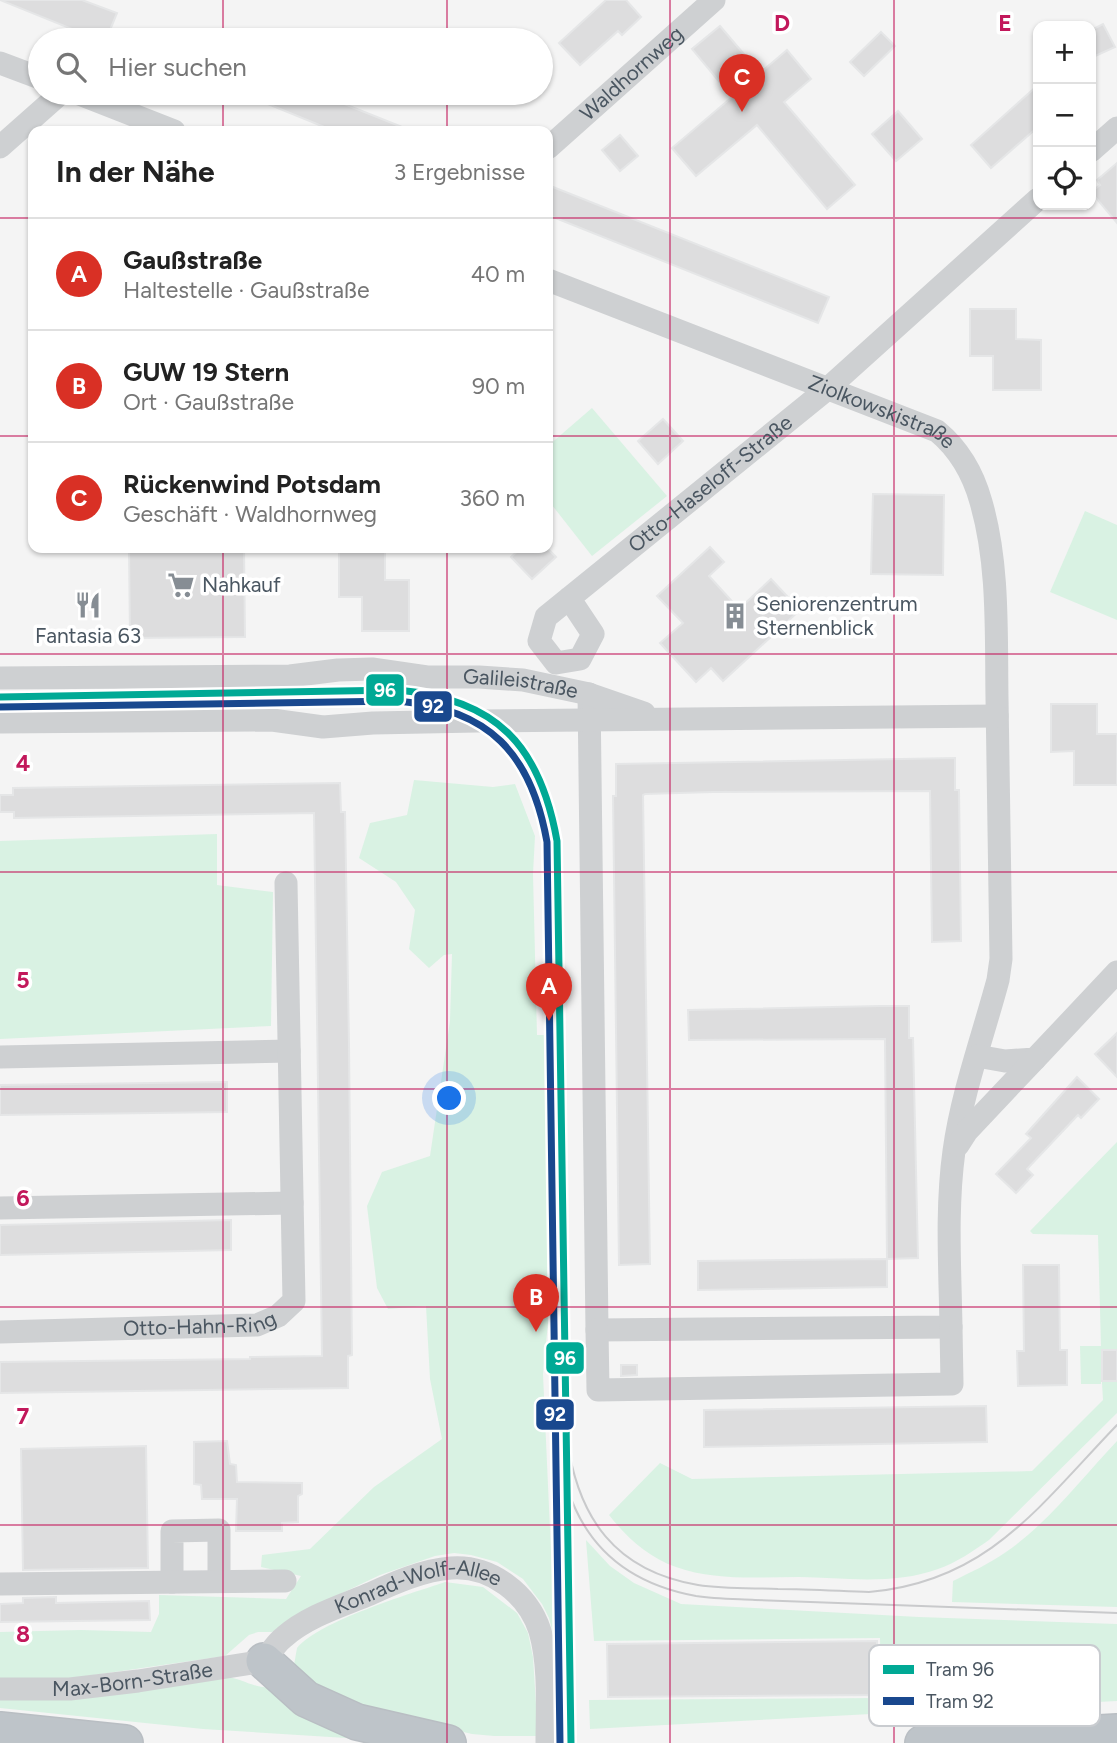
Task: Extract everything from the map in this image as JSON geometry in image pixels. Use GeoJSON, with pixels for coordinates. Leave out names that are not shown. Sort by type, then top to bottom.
{"type":"FeatureCollection","features":[{"type":"Feature","properties":{"kind":"highway"},"geometry":{"type":"LineString","coordinates":[[264,1661],[306,1699],[357,1722],[448,1743]]}},
{"type":"Feature","properties":{"kind":"highway"},"geometry":{"type":"LineString","coordinates":[[0,1730],[125,1743]]}},
{"type":"Feature","properties":{"kind":"highway"},"geometry":{"type":"LineString","coordinates":[[923,1743],[1117,1732]]}},
{"type":"Feature","properties":{"kind":"street","name":"Waldhornweg"},"geometry":{"type":"LineString","coordinates":[[553,144],[714,0]]}},
{"type":"Feature","properties":{"kind":"street"},"geometry":{"type":"LineString","coordinates":[[0,63],[28,74]]}},
{"type":"Feature","properties":{"kind":"street"},"geometry":{"type":"LineString","coordinates":[[0,147],[47,105]]}},
{"type":"Feature","properties":{"kind":"street"},"geometry":{"type":"LineString","coordinates":[[108,105],[161,126]]}},
{"type":"Feature","properties":{"kind":"street"},"geometry":{"type":"LineString","coordinates":[[1096,147],[1117,128]]}},
{"type":"Feature","properties":{"kind":"street","name":"Otto-Haseloff-Straße"},"geometry":{"type":"LineString","coordinates":[[569,598],[826,390],[1033,204]]}},
{"type":"Feature","properties":{"kind":"street","name":"Ziolkowskistraße"},"geometry":{"type":"LineString","coordinates":[[553,281],[826,390],[937,431],[952,443],[968,466],[981,500],[992,562],[1001,959],[998,980],[954,1149],[949,1206],[952,1384],[598,1390],[597,1330]]}},
{"type":"Feature","properties":{"kind":"street","name":"Galileistraße"},"geometry":{"type":"LineString","coordinates":[[0,678],[290,676],[316,671],[372,669],[427,677],[523,680],[589,694],[660,718]]}},
{"type":"Feature","properties":{"kind":"street"},"geometry":{"type":"LineString","coordinates":[[589,694],[597,1330],[951,1327]]}},
{"type":"Feature","properties":{"kind":"street","name":"Galileistraße"},"geometry":{"type":"LineString","coordinates":[[0,722],[272,720],[323,727],[391,722],[997,716]]}},
{"type":"Feature","properties":{"kind":"street","name":"Otto-Hahn-Ring"},"geometry":{"type":"LineString","coordinates":[[0,1332],[257,1325],[278,1316],[294,1301],[286,883]]}},
{"type":"Feature","properties":{"kind":"street"},"geometry":{"type":"LineString","coordinates":[[954,1149],[967,1131],[1117,972]]}},
{"type":"Feature","properties":{"kind":"street"},"geometry":{"type":"LineString","coordinates":[[0,1057],[289,1051]]}},
{"type":"Feature","properties":{"kind":"street"},"geometry":{"type":"LineString","coordinates":[[977,1056],[1005,1061],[1035,1059]]}},
{"type":"Feature","properties":{"kind":"street"},"geometry":{"type":"LineString","coordinates":[[0,1208],[292,1203]]}},
{"type":"Feature","properties":{"kind":"street"},"geometry":{"type":"LineString","coordinates":[[172,1582],[172,1531],[219,1530],[219,1581]]}},
{"type":"Feature","properties":{"kind":"street","name":"Konrad-Wolf-Allee"},"geometry":{"type":"LineString","coordinates":[[264,1661],[282,1638],[303,1623],[388,1586],[452,1568],[477,1570],[512,1589],[523,1600],[540,1632],[546,1681],[547,1743]]}},
{"type":"Feature","properties":{"kind":"street"},"geometry":{"type":"LineString","coordinates":[[0,1584],[285,1581]]}},
{"type":"Feature","properties":{"kind":"street","name":"Max-Born-Straße"},"geometry":{"type":"LineString","coordinates":[[0,1689],[70,1689],[264,1661]]}},
{"type":"Feature","properties":{"kind":"green space"},"geometry":{"type":"Polygon","coordinates":[[[592,408],[667,496],[592,556],[553,506],[553,442],[592,408]]]}},
{"type":"Feature","properties":{"kind":"green space"},"geometry":{"type":"Polygon","coordinates":[[[1085,511],[1117,525],[1117,620],[1050,592],[1085,511]]]}},
{"type":"Feature","properties":{"kind":"green space"},"geometry":{"type":"Polygon","coordinates":[[[414,780],[493,787],[515,784],[535,836],[533,874],[537,1035],[545,1035],[549,1313],[543,1374],[555,1641],[542,1604],[523,1579],[497,1562],[454,1553],[435,1556],[380,1575],[298,1614],[272,1632],[249,1635],[225,1656],[73,1678],[0,1679],[0,1632],[151,1632],[159,1614],[159,1595],[286,1599],[301,1576],[261,1567],[262,1555],[310,1549],[374,1487],[442,1439],[430,1379],[426,1306],[388,1309],[377,1288],[367,1206],[382,1172],[430,1156],[450,1021],[452,954],[444,955],[429,968],[409,949],[415,910],[396,882],[359,858],[370,823],[407,815],[414,780]]]}},
{"type":"Feature","properties":{"kind":"green space"},"geometry":{"type":"Polygon","coordinates":[[[217,834],[217,885],[273,892],[271,1026],[0,1039],[0,841],[217,834]]]}},
{"type":"Feature","properties":{"kind":"green space"},"geometry":{"type":"Polygon","coordinates":[[[1117,1142],[1117,1413],[989,1540],[945,1566],[904,1577],[869,1579],[721,1576],[666,1563],[631,1539],[609,1515],[660,1463],[692,1479],[1032,1471],[1103,1400],[1101,1366],[1101,1384],[1081,1384],[1080,1346],[1101,1346],[1098,1235],[1033,1234],[1030,1231],[1117,1142]]]}},
{"type":"Feature","properties":{"kind":"green space"},"geometry":{"type":"Polygon","coordinates":[[[1117,1441],[1117,1607],[952,1602],[953,1581],[1006,1552],[1036,1528],[1117,1441]]]}},
{"type":"Feature","properties":{"kind":"green space"},"geometry":{"type":"Polygon","coordinates":[[[586,1540],[610,1566],[634,1583],[681,1604],[1117,1624],[1117,1701],[1100,1702],[1100,1645],[880,1645],[880,1638],[594,1641],[586,1540]]]}},
{"type":"Feature","properties":{"kind":"green space"},"geometry":{"type":"Polygon","coordinates":[[[445,1582],[483,1587],[517,1613],[528,1633],[533,1657],[538,1736],[472,1734],[364,1709],[316,1692],[294,1665],[297,1648],[324,1628],[366,1609],[445,1582]]]}},
{"type":"Feature","properties":{"kind":"green space"},"geometry":{"type":"Polygon","coordinates":[[[227,1677],[262,1687],[275,1687],[394,1741],[203,1729],[0,1708],[0,1698],[227,1677]]]}},
{"type":"Feature","properties":{"kind":"green space"},"geometry":{"type":"Polygon","coordinates":[[[869,1698],[869,1714],[590,1729],[589,1700],[869,1698]]]}},
{"type":"Feature","properties":{"kind":"building"},"geometry":{"type":"Polygon","coordinates":[[[0,0],[82,0],[117,13],[111,28],[69,28],[0,0]]]}},
{"type":"Feature","properties":{"kind":"building"},"geometry":{"type":"Polygon","coordinates":[[[606,0],[626,0],[641,17],[622,35],[618,31],[580,65],[559,43],[606,0]]]}},
{"type":"Feature","properties":{"kind":"building"},"geometry":{"type":"Polygon","coordinates":[[[1103,24],[1115,47],[1096,56],[1096,28],[1103,24]]]}},
{"type":"Feature","properties":{"kind":"building"},"geometry":{"type":"Polygon","coordinates":[[[720,26],[760,73],[787,50],[811,79],[784,102],[855,185],[827,209],[757,125],[696,176],[672,148],[732,97],[692,49],[720,26]]]}},
{"type":"Feature","properties":{"kind":"building"},"geometry":{"type":"Polygon","coordinates":[[[881,32],[895,46],[864,76],[850,62],[881,32]]]}},
{"type":"Feature","properties":{"kind":"building"},"geometry":{"type":"Polygon","coordinates":[[[1033,89],[1033,131],[991,168],[971,145],[1033,89]]]}},
{"type":"Feature","properties":{"kind":"building"},"geometry":{"type":"Polygon","coordinates":[[[270,105],[347,105],[400,126],[322,126],[270,105]]]}},
{"type":"Feature","properties":{"kind":"building"},"geometry":{"type":"Polygon","coordinates":[[[898,111],[922,139],[896,161],[872,134],[898,111]]]}},
{"type":"Feature","properties":{"kind":"building"},"geometry":{"type":"Polygon","coordinates":[[[620,135],[638,156],[620,171],[602,150],[620,135]]]}},
{"type":"Feature","properties":{"kind":"building"},"geometry":{"type":"Polygon","coordinates":[[[1117,163],[1117,223],[1096,198],[1096,188],[1100,185],[1097,180],[1117,163]]]}},
{"type":"Feature","properties":{"kind":"building"},"geometry":{"type":"Polygon","coordinates":[[[553,187],[829,297],[818,323],[553,217],[553,187]]]}},
{"type":"Feature","properties":{"kind":"building"},"geometry":{"type":"Polygon","coordinates":[[[970,309],[1016,309],[1016,339],[1041,340],[1041,390],[993,390],[993,356],[970,356],[970,309]]]}},
{"type":"Feature","properties":{"kind":"building"},"geometry":{"type":"Polygon","coordinates":[[[663,419],[683,441],[658,464],[638,441],[663,419]]]}},
{"type":"Feature","properties":{"kind":"building"},"geometry":{"type":"Polygon","coordinates":[[[873,494],[944,495],[943,575],[871,574],[873,494]]]}},
{"type":"Feature","properties":{"kind":"building","name":"Seniorenzentrum Sternenblick"},"geometry":{"type":"Polygon","coordinates":[[[710,547],[724,562],[709,576],[739,609],[771,579],[800,610],[723,681],[711,668],[696,682],[660,643],[683,623],[657,596],[710,547]]]}},
{"type":"Feature","properties":{"kind":"building"},"geometry":{"type":"Polygon","coordinates":[[[129,553],[244,553],[245,637],[130,638],[129,553]]]}},
{"type":"Feature","properties":{"kind":"building"},"geometry":{"type":"Polygon","coordinates":[[[339,553],[385,553],[385,580],[409,580],[409,631],[362,631],[362,597],[339,597],[339,553]]]}},
{"type":"Feature","properties":{"kind":"building"},"geometry":{"type":"Polygon","coordinates":[[[515,553],[552,553],[556,557],[532,579],[511,557],[515,553]]]}},
{"type":"Feature","properties":{"kind":"building"},"geometry":{"type":"Polygon","coordinates":[[[1051,704],[1097,704],[1097,734],[1117,734],[1117,785],[1074,785],[1074,751],[1051,752],[1051,704]]]}},
{"type":"Feature","properties":{"kind":"building"},"geometry":{"type":"Polygon","coordinates":[[[955,758],[955,790],[959,790],[961,941],[932,942],[930,791],[643,795],[650,1264],[619,1265],[613,796],[616,796],[616,764],[955,758]]]}},
{"type":"Feature","properties":{"kind":"building"},"geometry":{"type":"Polygon","coordinates":[[[340,783],[341,812],[345,812],[349,1044],[352,1355],[348,1356],[348,1388],[0,1393],[0,1362],[322,1356],[314,813],[14,818],[14,812],[0,812],[0,795],[13,795],[13,788],[340,783]]]}},
{"type":"Feature","properties":{"kind":"building"},"geometry":{"type":"Polygon","coordinates":[[[909,1006],[909,1038],[913,1038],[918,1258],[887,1259],[885,1039],[689,1040],[688,1010],[909,1006]]]}},
{"type":"Feature","properties":{"kind":"building"},"geometry":{"type":"Polygon","coordinates":[[[1117,1033],[1117,1077],[1095,1054],[1117,1033]]]}},
{"type":"Feature","properties":{"kind":"building"},"geometry":{"type":"Polygon","coordinates":[[[1077,1077],[1099,1099],[1081,1118],[1078,1115],[1027,1169],[1033,1175],[1016,1193],[996,1174],[1031,1138],[1026,1134],[1077,1077]]]}},
{"type":"Feature","properties":{"kind":"building"},"geometry":{"type":"Polygon","coordinates":[[[227,1082],[227,1112],[0,1115],[0,1085],[227,1082]]]}},
{"type":"Feature","properties":{"kind":"building"},"geometry":{"type":"Polygon","coordinates":[[[231,1220],[231,1250],[0,1255],[0,1225],[231,1220]]]}},
{"type":"Feature","properties":{"kind":"building"},"geometry":{"type":"Polygon","coordinates":[[[887,1259],[887,1287],[698,1290],[698,1261],[887,1259]]]}},
{"type":"Feature","properties":{"kind":"building"},"geometry":{"type":"Polygon","coordinates":[[[1023,1265],[1059,1265],[1060,1350],[1067,1350],[1067,1385],[1018,1386],[1017,1351],[1024,1351],[1023,1265]]]}},
{"type":"Feature","properties":{"kind":"building"},"geometry":{"type":"Polygon","coordinates":[[[1102,1350],[1117,1350],[1117,1381],[1102,1381],[1102,1350]]]}},
{"type":"Feature","properties":{"kind":"building"},"geometry":{"type":"Polygon","coordinates":[[[621,1365],[637,1365],[637,1375],[621,1376],[621,1365]]]}},
{"type":"Feature","properties":{"kind":"building"},"geometry":{"type":"Polygon","coordinates":[[[986,1406],[987,1442],[704,1447],[704,1410],[986,1406]]]}},
{"type":"Feature","properties":{"kind":"building"},"geometry":{"type":"Polygon","coordinates":[[[227,1441],[230,1464],[236,1465],[237,1482],[302,1483],[302,1494],[298,1496],[298,1522],[282,1523],[282,1531],[236,1531],[237,1499],[202,1499],[201,1485],[194,1484],[194,1442],[227,1441]]]}},
{"type":"Feature","properties":{"kind":"building"},"geometry":{"type":"Polygon","coordinates":[[[146,1446],[148,1568],[23,1570],[21,1449],[146,1446]]]}},
{"type":"Feature","properties":{"kind":"building"},"geometry":{"type":"Polygon","coordinates":[[[56,1597],[56,1603],[149,1601],[150,1620],[0,1622],[0,1604],[23,1603],[23,1598],[56,1597]]]}},
{"type":"Feature","properties":{"kind":"building"},"geometry":{"type":"Polygon","coordinates":[[[877,1641],[877,1645],[869,1645],[869,1695],[608,1697],[607,1644],[877,1641]]]}},
{"type":"Feature","properties":{"kind":"tram line","name":"96"},"geometry":{"type":"LineString","coordinates":[[0,697],[398,690],[432,695],[462,704],[487,716],[508,733],[525,753],[539,778],[557,841],[571,1743]]}},
{"type":"Feature","properties":{"kind":"tram line","name":"92"},"geometry":{"type":"LineString","coordinates":[[0,707],[398,701],[457,714],[481,726],[501,741],[517,760],[530,784],[547,842],[560,1743]]}},
{"type":"Feature","properties":{"kind":"tram line"},"geometry":{"type":"LineString","coordinates":[[567,1439],[580,1493],[591,1516],[605,1536],[623,1553],[644,1567],[669,1578],[698,1585],[869,1592],[911,1585],[947,1573],[979,1556],[1009,1535],[1036,1510],[1117,1425]]}},
{"type":"Feature","properties":{"kind":"tram line"},"geometry":{"type":"LineString","coordinates":[[559,1450],[574,1504],[601,1547],[620,1564],[667,1589],[726,1599],[1117,1613]]}},
{"type":"Feature","properties":{"kind":"place","name":"Rückenwind Potsdam"},"geometry":{"type":"Point","coordinates":[742,112]}},
{"type":"Feature","properties":{"kind":"place","name":"Nahkauf"},"geometry":{"type":"Point","coordinates":[181,585]}},
{"type":"Feature","properties":{"kind":"place","name":"Fantasia 63"},"geometry":{"type":"Point","coordinates":[88,605]}},
{"type":"Feature","properties":{"kind":"place","name":"Seniorenzentrum Sternenblick"},"geometry":{"type":"Point","coordinates":[735,616]}},
{"type":"Feature","properties":{"kind":"place","name":"Gaußstraße"},"geometry":{"type":"Point","coordinates":[549,1021]}},
{"type":"Feature","properties":{"kind":"place","name":"GUW 19 Stern"},"geometry":{"type":"Point","coordinates":[536,1332]}}]}
